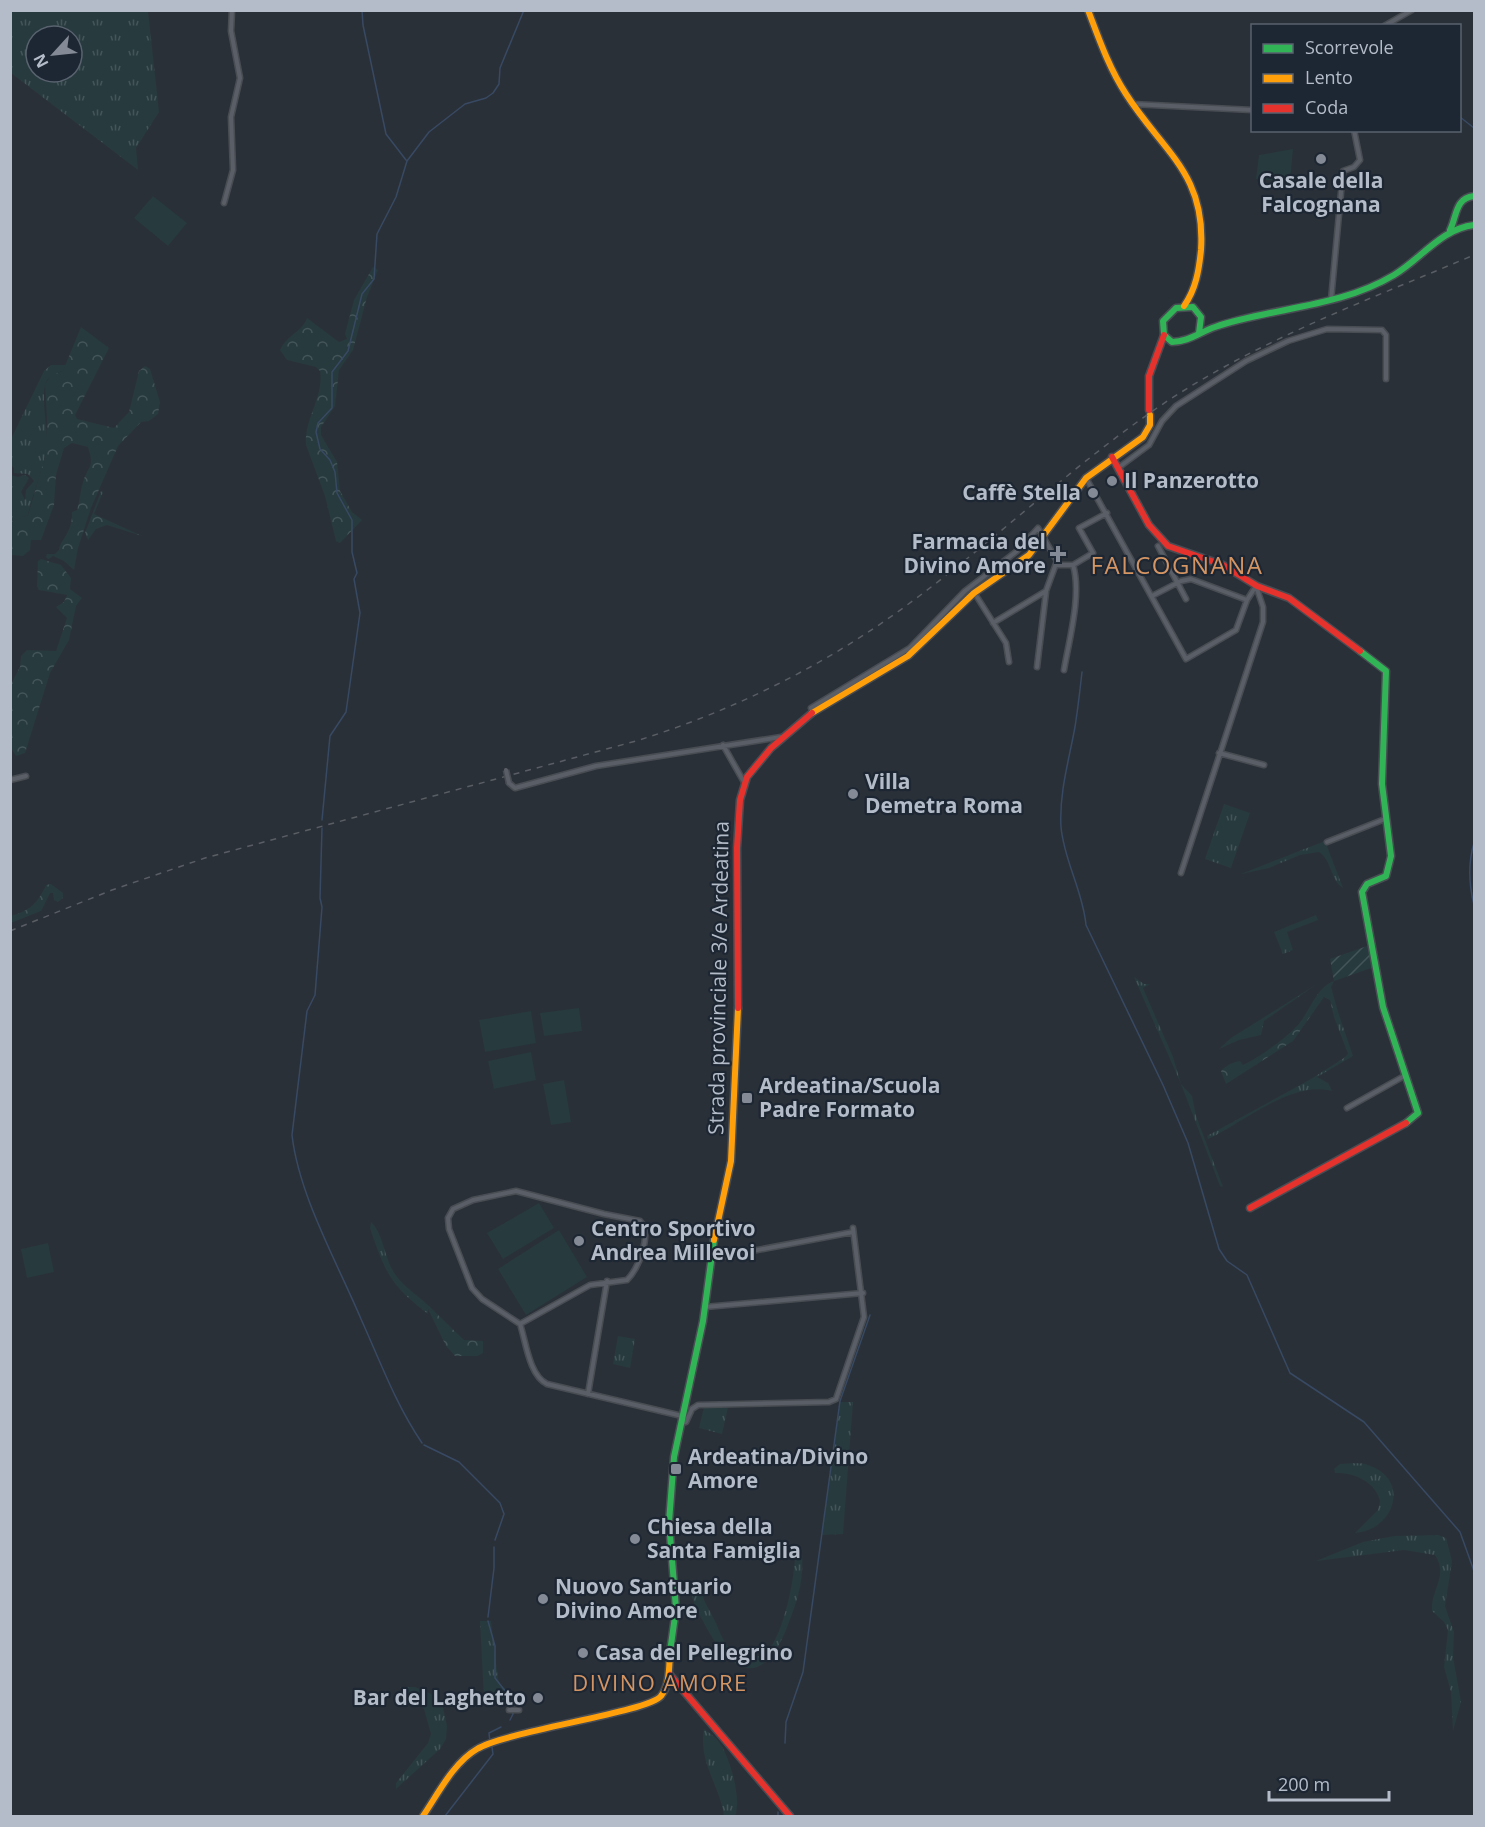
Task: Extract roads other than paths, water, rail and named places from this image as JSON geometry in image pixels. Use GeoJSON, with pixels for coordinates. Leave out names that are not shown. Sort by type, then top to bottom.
{"type":"FeatureCollection","features":[{"type":"Feature","properties":{"kind":"main road"},"geometry":{"type":"LineString","coordinates":[[1088,10],[1113,74],[1132,104],[1179,160],[1196,190],[1201,207],[1202,236],[1192,292],[1184,306],[1195,308]]}},
{"type":"Feature","properties":{"kind":"main road"},"geometry":{"type":"LineString","coordinates":[[1449,231],[1462,199],[1474,196]]}},
{"type":"Feature","properties":{"kind":"main road"},"geometry":{"type":"LineString","coordinates":[[1457,212],[1465,224]]}},
{"type":"Feature","properties":{"kind":"main road"},"geometry":{"type":"LineString","coordinates":[[1159,348],[1170,341],[1185,341],[1215,327],[1331,301],[1394,275],[1449,231],[1465,224],[1474,225]]}},
{"type":"Feature","properties":{"kind":"main road"},"geometry":{"type":"LineString","coordinates":[[1192,292],[1195,308],[1202,322],[1199,333]]}},
{"type":"Feature","properties":{"kind":"main road","name":"Strada provinciale 3/e Ardeatina"},"geometry":{"type":"LineString","coordinates":[[423,1816],[459,1764],[472,1751],[491,1743],[651,1704],[662,1695],[670,1675],[676,1599],[669,1515],[680,1423],[705,1307],[710,1259],[731,1161],[738,1034],[736,848],[740,800],[744,782],[755,765],[782,737],[813,712],[917,649],[974,593],[1029,555],[1086,478],[1143,436],[1150,425],[1148,384],[1164,335],[1162,328],[1165,317],[1184,306]]}},
{"type":"Feature","properties":{"kind":"main road"},"geometry":{"type":"LineString","coordinates":[[1202,322],[1215,327]]}},
{"type":"Feature","properties":{"kind":"main road"},"geometry":{"type":"LineString","coordinates":[[1164,335],[1170,341]]}},
{"type":"Feature","properties":{"kind":"main road"},"geometry":{"type":"LineString","coordinates":[[1112,457],[1143,515],[1161,540],[1179,552],[1223,565],[1257,586],[1288,598],[1386,671],[1383,741],[1385,819],[1391,852],[1386,876],[1365,886],[1362,892],[1383,1007],[1418,1108],[1416,1117],[1250,1208]]}},
{"type":"Feature","properties":{"kind":"main road"},"geometry":{"type":"LineString","coordinates":[[670,1675],[789,1816]]}},
{"type":"Feature","properties":{"kind":"street"},"geometry":{"type":"LineString","coordinates":[[225,203],[233,170],[231,117],[240,78],[231,31],[232,10]]}},
{"type":"Feature","properties":{"kind":"street"},"geometry":{"type":"LineString","coordinates":[[1388,24],[1412,10]]}},
{"type":"Feature","properties":{"kind":"street"},"geometry":{"type":"LineString","coordinates":[[1132,104],[1251,110]]}},
{"type":"Feature","properties":{"kind":"street"},"geometry":{"type":"LineString","coordinates":[[1331,301],[1343,171],[1354,167],[1360,160],[1354,132]]}},
{"type":"Feature","properties":{"kind":"street"},"geometry":{"type":"LineString","coordinates":[[1118,468],[1149,446],[1162,421],[1176,406],[1246,361],[1306,336],[1333,328],[1382,330],[1386,335],[1384,346],[1386,380]]}},
{"type":"Feature","properties":{"kind":"street"},"geometry":{"type":"LineString","coordinates":[[1086,478],[1186,659],[1236,630],[1247,600],[1257,586]]}},
{"type":"Feature","properties":{"kind":"street"},"geometry":{"type":"LineString","coordinates":[[1056,565],[1073,565],[1093,554],[1079,528],[1107,513]]}},
{"type":"Feature","properties":{"kind":"street"},"geometry":{"type":"LineString","coordinates":[[813,712],[811,708],[910,648],[965,591],[1017,551],[1038,528],[1045,536],[1057,561],[1046,591],[1037,667]]}},
{"type":"Feature","properties":{"kind":"street"},"geometry":{"type":"LineString","coordinates":[[1158,546],[1186,599]]}},
{"type":"Feature","properties":{"kind":"street"},"geometry":{"type":"LineString","coordinates":[[1065,670],[1076,591],[1073,565]]}},
{"type":"Feature","properties":{"kind":"street"},"geometry":{"type":"LineString","coordinates":[[1152,596],[1188,579],[1247,600]]}},
{"type":"Feature","properties":{"kind":"street"},"geometry":{"type":"LineString","coordinates":[[1181,873],[1263,622],[1264,610],[1257,586]]}},
{"type":"Feature","properties":{"kind":"street"},"geometry":{"type":"LineString","coordinates":[[993,623],[1046,591]]}},
{"type":"Feature","properties":{"kind":"street"},"geometry":{"type":"LineString","coordinates":[[977,597],[1007,646],[1009,662]]}},
{"type":"Feature","properties":{"kind":"street"},"geometry":{"type":"LineString","coordinates":[[506,770],[509,783],[515,788],[596,766],[782,737]]}},
{"type":"Feature","properties":{"kind":"street"},"geometry":{"type":"LineString","coordinates":[[723,745],[744,782]]}},
{"type":"Feature","properties":{"kind":"street"},"geometry":{"type":"LineString","coordinates":[[1219,753],[1263,765]]}},
{"type":"Feature","properties":{"kind":"street"},"geometry":{"type":"LineString","coordinates":[[10,780],[26,776]]}},
{"type":"Feature","properties":{"kind":"street"},"geometry":{"type":"LineString","coordinates":[[1327,842],[1385,819]]}},
{"type":"Feature","properties":{"kind":"street"},"geometry":{"type":"LineString","coordinates":[[1347,1108],[1406,1075]]}},
{"type":"Feature","properties":{"kind":"street"},"geometry":{"type":"LineString","coordinates":[[520,1324],[578,1290],[607,1281],[624,1282],[636,1269],[644,1235],[644,1226],[640,1221],[516,1191],[480,1198],[458,1206],[449,1215],[448,1227],[471,1286],[480,1298],[520,1324],[536,1374],[547,1384],[682,1416]]}},
{"type":"Feature","properties":{"kind":"street"},"geometry":{"type":"LineString","coordinates":[[680,1423],[686,1423],[692,1409],[698,1405],[834,1401],[863,1324],[863,1293],[853,1230],[710,1259]]}},
{"type":"Feature","properties":{"kind":"street"},"geometry":{"type":"LineString","coordinates":[[588,1394],[607,1281]]}},
{"type":"Feature","properties":{"kind":"street"},"geometry":{"type":"LineString","coordinates":[[705,1307],[863,1293]]}},
{"type":"Feature","properties":{"kind":"street"},"geometry":{"type":"LineString","coordinates":[[509,1710],[519,1710]]}},
{"type":"Feature","properties":{"kind":"waterway"},"geometry":{"type":"LineString","coordinates":[[362,10],[363,25],[386,134],[406,160]]}},
{"type":"Feature","properties":{"kind":"waterway"},"geometry":{"type":"LineString","coordinates":[[322,820],[330,736],[346,712],[360,613],[354,579],[357,573],[352,552],[352,520],[337,493],[335,472],[330,460],[320,449],[316,432],[318,423],[332,408],[332,372],[348,351],[362,294],[374,279],[377,234],[396,197],[407,161],[429,132],[465,104],[486,98],[493,93],[499,84],[500,68],[524,10]]}},
{"type":"Feature","properties":{"kind":"waterway"},"geometry":{"type":"LineString","coordinates":[[1461,118],[1474,128]]}},
{"type":"Feature","properties":{"kind":"waterway"},"geometry":{"type":"LineString","coordinates":[[1082,672],[1062,802],[1063,840],[1086,925],[1163,1085],[1188,1143],[1219,1249],[1227,1261],[1247,1275],[1290,1373],[1364,1422],[1460,1532],[1474,1571]]}},
{"type":"Feature","properties":{"kind":"waterway"},"geometry":{"type":"LineString","coordinates":[[322,828],[320,898],[322,907],[315,995],[307,1011],[292,1135],[302,1181],[320,1228],[396,1398],[422,1443]]}},
{"type":"Feature","properties":{"kind":"waterway"},"geometry":{"type":"LineString","coordinates":[[1474,843],[1470,874],[1474,905]]}},
{"type":"Feature","properties":{"kind":"waterway"},"geometry":{"type":"LineString","coordinates":[[785,1743],[786,1722],[803,1672],[840,1401],[870,1315]]}},
{"type":"Feature","properties":{"kind":"waterway"},"geometry":{"type":"LineString","coordinates":[[424,1445],[459,1462],[500,1503],[504,1514],[495,1540]]}},
{"type":"Feature","properties":{"kind":"waterway"},"geometry":{"type":"LineString","coordinates":[[488,1617],[494,1547]]}},
{"type":"Feature","properties":{"kind":"waterway"},"geometry":{"type":"LineString","coordinates":[[488,1621],[495,1646],[495,1678],[510,1697],[513,1714],[510,1720]]}},
{"type":"Feature","properties":{"kind":"waterway"},"geometry":{"type":"LineString","coordinates":[[490,1743],[489,1733],[501,1727]]}},
{"type":"Feature","properties":{"kind":"waterway"},"geometry":{"type":"LineString","coordinates":[[445,1816],[493,1754],[492,1747]]}},
{"type":"Feature","properties":{"kind":"railway"},"geometry":{"type":"LineString","coordinates":[[10,931],[112,890],[205,858],[636,741],[707,716],[741,701],[808,668],[903,608],[967,559],[1092,456],[1194,384],[1272,342],[1474,255]]}},
{"type":"Feature","properties":{"kind":"place","name":"Casale della Falcognana"},"geometry":{"type":"Point","coordinates":[1321,159]}},
{"type":"Feature","properties":{"kind":"place","name":"Il Panzerotto"},"geometry":{"type":"Point","coordinates":[1112,481]}},
{"type":"Feature","properties":{"kind":"place","name":"Caffè Stella"},"geometry":{"type":"Point","coordinates":[1093,493]}},
{"type":"Feature","properties":{"kind":"place","name":"Farmacia del Divino Amore"},"geometry":{"type":"Point","coordinates":[1058,554]}},
{"type":"Feature","properties":{"kind":"place","name":"Villa Demetra Roma"},"geometry":{"type":"Point","coordinates":[853,794]}},
{"type":"Feature","properties":{"kind":"place","name":"Ardeatina/Scuola Padre Formato"},"geometry":{"type":"Point","coordinates":[747,1098]}},
{"type":"Feature","properties":{"kind":"place","name":"Centro Sportivo Andrea Millevoi"},"geometry":{"type":"Point","coordinates":[579,1241]}},
{"type":"Feature","properties":{"kind":"place","name":"Ardeatina/Divino Amore"},"geometry":{"type":"Point","coordinates":[676,1469]}},
{"type":"Feature","properties":{"kind":"place","name":"Chiesa della Santa Famiglia"},"geometry":{"type":"Point","coordinates":[635,1539]}},
{"type":"Feature","properties":{"kind":"place","name":"Nuovo Santuario Divino Amore"},"geometry":{"type":"Point","coordinates":[543,1599]}},
{"type":"Feature","properties":{"kind":"place","name":"Casa del Pellegrino"},"geometry":{"type":"Point","coordinates":[583,1653]}},
{"type":"Feature","properties":{"kind":"place","name":"Bar del Laghetto"},"geometry":{"type":"Point","coordinates":[538,1698]}},
{"type":"Feature","properties":{"kind":"district","name":"FALCOGNANA"},"geometry":{"type":"Point","coordinates":[1177,566]}},
{"type":"Feature","properties":{"kind":"district","name":"DIVINO AMORE"},"geometry":{"type":"Point","coordinates":[660,1683]}}]}
